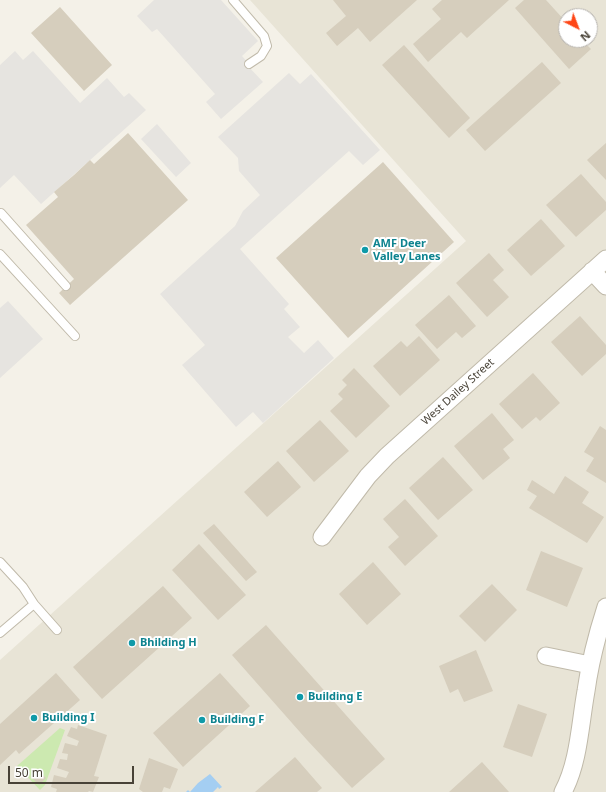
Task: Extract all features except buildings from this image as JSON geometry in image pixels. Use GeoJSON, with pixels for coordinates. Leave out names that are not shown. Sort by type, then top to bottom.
{"type":"FeatureCollection","features":[{"type":"Feature","properties":{"kind":"street","name":"West Dailey Street"},"geometry":{"type":"LineString","coordinates":[[322,537],[368,476],[387,456],[606,258]]}},
{"type":"Feature","properties":{"kind":"street"},"geometry":{"type":"LineString","coordinates":[[592,271],[606,286]]}},
{"type":"Feature","properties":{"kind":"street"},"geometry":{"type":"LineString","coordinates":[[563,792],[573,766],[590,665],[606,607]]}},
{"type":"Feature","properties":{"kind":"street"},"geometry":{"type":"LineString","coordinates":[[546,656],[590,665]]}},
{"type":"Feature","properties":{"kind":"lane"},"geometry":{"type":"LineString","coordinates":[[233,0],[264,36],[267,46],[261,56],[249,64]]}},
{"type":"Feature","properties":{"kind":"lane"},"geometry":{"type":"LineString","coordinates":[[1,213],[66,286]]}},
{"type":"Feature","properties":{"kind":"lane"},"geometry":{"type":"LineString","coordinates":[[0,254],[75,336]]}},
{"type":"Feature","properties":{"kind":"lane"},"geometry":{"type":"LineString","coordinates":[[0,562],[23,587],[34,604],[57,630]]}},
{"type":"Feature","properties":{"kind":"lane"},"geometry":{"type":"LineString","coordinates":[[0,634],[34,604]]}},
{"type":"Feature","properties":{"kind":"shaded area"},"geometry":{"type":"Polygon","coordinates":[[[154,0],[221,0],[258,41],[242,56],[249,64],[247,65],[263,82],[221,119],[206,102],[215,94],[157,29],[152,32],[137,16],[154,0]]]}},
{"type":"Feature","properties":{"kind":"shaded area"},"geometry":{"type":"Polygon","coordinates":[[[250,0],[606,0],[606,792],[0,792],[0,660],[466,241],[250,0]]]}},
{"type":"Feature","properties":{"kind":"shaded area"},"geometry":{"type":"Polygon","coordinates":[[[15,51],[23,60],[33,51],[80,103],[107,78],[124,97],[129,93],[146,110],[41,204],[14,175],[0,188],[0,65],[15,51]]]}},
{"type":"Feature","properties":{"kind":"shaded area"},"geometry":{"type":"Polygon","coordinates":[[[289,73],[300,84],[311,74],[380,150],[363,165],[349,151],[240,249],[289,304],[284,309],[300,327],[288,337],[304,353],[318,340],[334,358],[263,423],[253,412],[236,427],[182,365],[205,345],[160,294],[235,226],[243,211],[260,195],[239,171],[238,158],[218,137],[289,73]]]}},
{"type":"Feature","properties":{"kind":"shaded area"},"geometry":{"type":"Polygon","coordinates":[[[157,124],[191,163],[176,177],[141,139],[157,124]]]}},
{"type":"Feature","properties":{"kind":"shaded area"},"geometry":{"type":"Polygon","coordinates":[[[8,301],[43,339],[0,378],[0,308],[8,301]]]}},
{"type":"Feature","properties":{"kind":"green space"},"geometry":{"type":"Polygon","coordinates":[[[60,728],[65,730],[45,785],[40,790],[17,766],[60,728]]]}},
{"type":"Feature","properties":{"kind":"water"},"geometry":{"type":"Polygon","coordinates":[[[210,774],[222,787],[219,789],[218,787],[213,792],[190,792],[198,783],[210,774]]]}},
{"type":"Feature","properties":{"kind":"place","name":"AMF Deer Valley Lanes"},"geometry":{"type":"Point","coordinates":[365,250]}},
{"type":"Feature","properties":{"kind":"place","name":"Bhilding H"},"geometry":{"type":"Point","coordinates":[132,643]}},
{"type":"Feature","properties":{"kind":"place","name":"Building E"},"geometry":{"type":"Point","coordinates":[300,697]}},
{"type":"Feature","properties":{"kind":"place","name":"Building I"},"geometry":{"type":"Point","coordinates":[34,718]}},
{"type":"Feature","properties":{"kind":"place","name":"Building F"},"geometry":{"type":"Point","coordinates":[202,720]}}]}
